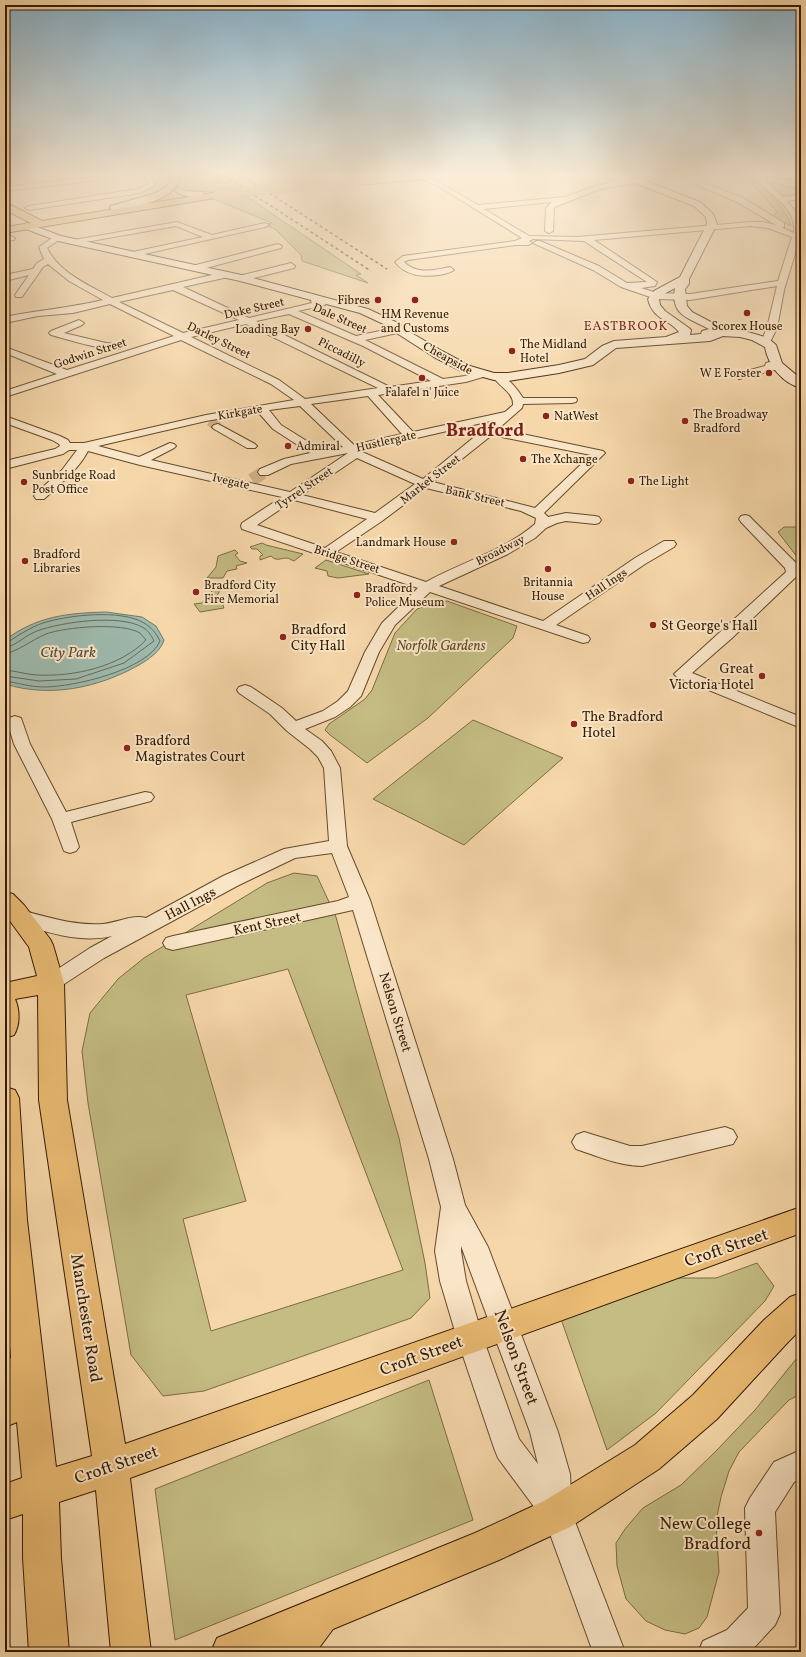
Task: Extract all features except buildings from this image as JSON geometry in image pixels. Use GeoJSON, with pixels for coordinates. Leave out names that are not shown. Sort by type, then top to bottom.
{"type":"FeatureCollection","features":[{"type":"Feature","properties":{"kind":"main road","name":"Manchester Road"},"geometry":{"type":"LineString","coordinates":[[13,908],[41,945],[51,983],[53,1100],[111,1467],[131,1652]]}},
{"type":"Feature","properties":{"kind":"main road"},"geometry":{"type":"LineString","coordinates":[[5,992],[51,983]]}},
{"type":"Feature","properties":{"kind":"main road"},"geometry":{"type":"LineString","coordinates":[[5,1005],[5,1028]]}},
{"type":"Feature","properties":{"kind":"main road"},"geometry":{"type":"LineString","coordinates":[[5,1098],[9,1221],[28,1358],[41,1490],[42,1558],[49,1652]]}},
{"type":"Feature","properties":{"kind":"main road","name":"Croft Street"},"geometry":{"type":"LineString","coordinates":[[5,1502],[111,1467],[801,1220]]}},
{"type":"Feature","properties":{"kind":"main road"},"geometry":{"type":"LineString","coordinates":[[231,1652],[486,1547],[557,1514],[648,1457],[705,1407],[776,1331],[801,1308]]}},
{"type":"Feature","properties":{"kind":"main road"},"geometry":{"type":"LineString","coordinates":[[5,1410],[28,1358]]}},
{"type":"Feature","properties":{"kind":"main road"},"geometry":{"type":"LineString","coordinates":[[292,1652],[320,1615]]}},
{"type":"Feature","properties":{"kind":"street"},"geometry":{"type":"LineString","coordinates":[[38,313],[36,307],[15,295],[36,271],[40,264],[48,260],[45,253]]}},
{"type":"Feature","properties":{"kind":"street","name":"Cheapside"},"geometry":{"type":"LineString","coordinates":[[124,253],[242,278],[364,311],[396,326],[399,330],[479,375],[497,378],[582,364],[595,359],[604,349],[614,345],[670,339],[710,337],[720,333]]}},
{"type":"Feature","properties":{"kind":"street"},"geometry":{"type":"LineString","coordinates":[[131,255],[138,253]]}},
{"type":"Feature","properties":{"kind":"street"},"geometry":{"type":"LineString","coordinates":[[195,268],[250,253]]}},
{"type":"Feature","properties":{"kind":"street"},"geometry":{"type":"LineString","coordinates":[[434,255],[431,258],[432,259],[450,270],[418,274],[412,272],[399,262],[406,258],[445,253]]}},
{"type":"Feature","properties":{"kind":"street"},"geometry":{"type":"LineString","coordinates":[[564,253],[596,268],[624,285],[656,296],[681,298],[781,283]]}},
{"type":"Feature","properties":{"kind":"street"},"geometry":{"type":"LineString","coordinates":[[611,253],[650,279],[653,283],[640,286],[624,285]]}},
{"type":"Feature","properties":{"kind":"street"},"geometry":{"type":"LineString","coordinates":[[697,253],[684,278],[684,284],[680,290],[681,305],[684,310],[689,315],[715,327],[720,333],[741,335],[766,342],[770,345],[773,359],[777,365],[791,378],[801,384]]}},
{"type":"Feature","properties":{"kind":"street"},"geometry":{"type":"LineString","coordinates":[[766,342],[772,331],[781,283],[790,270],[794,253]]}},
{"type":"Feature","properties":{"kind":"street","name":"Darley Street"},"geometry":{"type":"LineString","coordinates":[[48,260],[72,279],[119,306],[275,382],[304,402]]}},
{"type":"Feature","properties":{"kind":"street"},"geometry":{"type":"LineString","coordinates":[[242,278],[291,266]]}},
{"type":"Feature","properties":{"kind":"street"},"geometry":{"type":"LineString","coordinates":[[5,278],[36,271]]}},
{"type":"Feature","properties":{"kind":"street"},"geometry":{"type":"LineString","coordinates":[[5,320],[38,313],[73,310],[225,274]]}},
{"type":"Feature","properties":{"kind":"street"},"geometry":{"type":"LineString","coordinates":[[670,339],[682,336],[685,332],[682,328],[660,313],[654,302],[656,296],[684,278]]}},
{"type":"Feature","properties":{"kind":"street","name":"Piccadilly"},"geometry":{"type":"LineString","coordinates":[[175,286],[250,321],[389,390]]}},
{"type":"Feature","properties":{"kind":"street","name":"Duke Street"},"geometry":{"type":"LineString","coordinates":[[183,336],[292,312],[315,303]]}},
{"type":"Feature","properties":{"kind":"street"},"geometry":{"type":"LineString","coordinates":[[69,317],[119,306]]}},
{"type":"Feature","properties":{"kind":"street"},"geometry":{"type":"LineString","coordinates":[[55,312],[69,317],[82,325],[54,332],[106,346],[118,346]]}},
{"type":"Feature","properties":{"kind":"street","name":"Dale Street"},"geometry":{"type":"LineString","coordinates":[[292,312],[356,339],[441,382]]}},
{"type":"Feature","properties":{"kind":"street"},"geometry":{"type":"LineString","coordinates":[[356,339],[399,330]]}},
{"type":"Feature","properties":{"kind":"street"},"geometry":{"type":"LineString","coordinates":[[99,335],[130,354]]}},
{"type":"Feature","properties":{"kind":"street","name":"Godwin Street"},"geometry":{"type":"LineString","coordinates":[[5,394],[183,336]]}},
{"type":"Feature","properties":{"kind":"street"},"geometry":{"type":"LineString","coordinates":[[5,350],[67,374]]}},
{"type":"Feature","properties":{"kind":"street"},"geometry":{"type":"LineString","coordinates":[[738,376],[771,368],[770,365],[777,365]]}},
{"type":"Feature","properties":{"kind":"street","name":"Kirkgate"},"geometry":{"type":"LineString","coordinates":[[5,465],[59,452],[66,447],[84,446],[211,422],[261,408],[466,379],[479,375]]}},
{"type":"Feature","properties":{"kind":"street"},"geometry":{"type":"LineString","coordinates":[[497,378],[515,393],[519,401],[572,400]]}},
{"type":"Feature","properties":{"kind":"street"},"geometry":{"type":"LineString","coordinates":[[370,392],[410,436]]}},
{"type":"Feature","properties":{"kind":"street","name":"Market Street"},"geometry":{"type":"LineString","coordinates":[[327,552],[378,518],[424,484],[510,414],[518,406],[519,401]]}},
{"type":"Feature","properties":{"kind":"street","name":"Bank Street"},"geometry":{"type":"LineString","coordinates":[[304,402],[354,451],[424,484],[525,508],[539,519]]}},
{"type":"Feature","properties":{"kind":"street"},"geometry":{"type":"LineString","coordinates":[[261,408],[277,427],[321,455]]}},
{"type":"Feature","properties":{"kind":"street","name":"Hustlergate"},"geometry":{"type":"LineString","coordinates":[[264,472],[279,464],[321,455],[354,451],[410,436],[510,414]]}},
{"type":"Feature","properties":{"kind":"street"},"geometry":{"type":"LineString","coordinates":[[5,419],[56,438],[64,442],[66,447]]}},
{"type":"Feature","properties":{"kind":"street"},"geometry":{"type":"LineString","coordinates":[[211,422],[251,446]]}},
{"type":"Feature","properties":{"kind":"street","name":"Broadway"},"geometry":{"type":"LineString","coordinates":[[429,586],[449,575],[503,551],[530,535],[539,519],[599,453],[490,431]]}},
{"type":"Feature","properties":{"kind":"street"},"geometry":{"type":"LineString","coordinates":[[40,496],[77,459],[84,450],[84,446]]}},
{"type":"Feature","properties":{"kind":"street","name":"Ivegate"},"geometry":{"type":"LineString","coordinates":[[84,446],[140,461],[248,482],[292,496],[378,518]]}},
{"type":"Feature","properties":{"kind":"street"},"geometry":{"type":"LineString","coordinates":[[140,461],[170,446]]}},
{"type":"Feature","properties":{"kind":"street","name":"Tyrrel Street"},"geometry":{"type":"LineString","coordinates":[[247,526],[292,496],[354,451]]}},
{"type":"Feature","properties":{"kind":"street","name":"Broadway"},"geometry":{"type":"LineString","coordinates":[[539,519],[566,518],[595,520]]}},
{"type":"Feature","properties":{"kind":"street"},"geometry":{"type":"LineString","coordinates":[[745,519],[792,567],[793,573],[682,674],[801,723]]}},
{"type":"Feature","properties":{"kind":"street","name":"Bridge Street"},"geometry":{"type":"LineString","coordinates":[[247,526],[277,538],[327,552],[583,639]]}},
{"type":"Feature","properties":{"kind":"street","name":"Hall Ings"},"geometry":{"type":"LineString","coordinates":[[545,626],[640,561],[669,544]]}},
{"type":"Feature","properties":{"kind":"street"},"geometry":{"type":"LineString","coordinates":[[294,728],[329,714],[344,704],[355,693],[372,652],[389,623],[429,586]]}},
{"type":"Feature","properties":{"kind":"street","name":"Nelson Street"},"geometry":{"type":"LineString","coordinates":[[245,690],[276,711],[294,728],[316,745],[325,755],[332,768],[338,846],[360,900],[441,1160],[453,1207],[476,1246],[544,1432],[555,1474],[557,1514]]}},
{"type":"Feature","properties":{"kind":"street"},"geometry":{"type":"LineString","coordinates":[[15,721],[22,744],[61,819],[70,847]]}},
{"type":"Feature","properties":{"kind":"street"},"geometry":{"type":"LineString","coordinates":[[61,819],[145,797]]}},
{"type":"Feature","properties":{"kind":"street","name":"Hall Ings"},"geometry":{"type":"LineString","coordinates":[[51,983],[97,954],[230,881],[291,853],[338,846]]}},
{"type":"Feature","properties":{"kind":"street","name":"Kent Street"},"geometry":{"type":"LineString","coordinates":[[174,942],[342,907],[360,900]]}},
{"type":"Feature","properties":{"kind":"street"},"geometry":{"type":"LineString","coordinates":[[13,908],[73,932],[104,931],[163,917]]}},
{"type":"Feature","properties":{"kind":"street"},"geometry":{"type":"LineString","coordinates":[[584,1142],[630,1156],[642,1156],[725,1137]]}},
{"type":"Feature","properties":{"kind":"street","name":"Nelson Street"},"geometry":{"type":"LineString","coordinates":[[453,1207],[448,1251],[453,1281],[470,1338],[508,1448],[557,1514],[609,1652]]}},
{"type":"Feature","properties":{"kind":"street"},"geometry":{"type":"LineString","coordinates":[[714,1652],[738,1641],[764,1614],[760,1508],[784,1472],[801,1464]]}},
{"type":"Feature","properties":{"kind":"green space"},"geometry":{"type":"Polygon","coordinates":[[[299,253],[331,253],[361,274],[356,275],[368,283],[302,261],[299,253]]]}},
{"type":"Feature","properties":{"kind":"green space"},"geometry":{"type":"Polygon","coordinates":[[[784,527],[801,527],[801,562],[778,532],[784,527]]]}},
{"type":"Feature","properties":{"kind":"green space"},"geometry":{"type":"Polygon","coordinates":[[[262,543],[303,554],[294,561],[287,558],[277,559],[271,556],[260,560],[260,556],[263,555],[257,549],[252,549],[250,547],[262,543]]]}},
{"type":"Feature","properties":{"kind":"green space"},"geometry":{"type":"Polygon","coordinates":[[[235,550],[238,553],[235,555],[240,561],[247,563],[236,566],[237,569],[227,571],[223,578],[207,578],[216,567],[218,556],[235,550]]]}},
{"type":"Feature","properties":{"kind":"green space"},"geometry":{"type":"Polygon","coordinates":[[[326,560],[369,574],[338,578],[328,576],[327,571],[315,568],[326,560]]]}},
{"type":"Feature","properties":{"kind":"green space"},"geometry":{"type":"Polygon","coordinates":[[[205,584],[223,584],[217,596],[222,602],[224,608],[200,612],[194,604],[202,603],[212,591],[204,586],[205,584]]]}},
{"type":"Feature","properties":{"kind":"green space","name":"Norfolk Gardens"},"geometry":{"type":"Polygon","coordinates":[[[447,601],[517,626],[513,638],[428,718],[367,763],[325,730],[329,724],[365,699],[372,690],[395,633],[417,609],[433,603],[447,601]]]}},
{"type":"Feature","properties":{"kind":"green space"},"geometry":{"type":"Polygon","coordinates":[[[473,720],[563,758],[464,845],[373,799],[473,720]]]}},
{"type":"Feature","properties":{"kind":"green space"},"geometry":{"type":"Polygon","coordinates":[[[294,873],[317,876],[336,917],[399,1138],[425,1263],[430,1298],[411,1318],[204,1391],[163,1396],[131,1355],[88,1103],[82,1051],[90,1013],[118,979],[144,958],[267,883],[294,873]],[[288,969],[186,995],[246,1201],[183,1219],[211,1331],[403,1270],[288,969]]]}},
{"type":"Feature","properties":{"kind":"green space"},"geometry":{"type":"Polygon","coordinates":[[[757,1263],[774,1286],[765,1301],[656,1413],[607,1450],[561,1319],[674,1278],[716,1278],[757,1263]]]}},
{"type":"Feature","properties":{"kind":"green space"},"geometry":{"type":"Polygon","coordinates":[[[801,1353],[801,1394],[789,1400],[739,1452],[729,1471],[721,1497],[716,1521],[719,1572],[707,1617],[699,1628],[685,1634],[665,1630],[646,1621],[626,1599],[617,1566],[616,1543],[625,1529],[643,1508],[681,1485],[716,1451],[755,1410],[801,1353]]]}},
{"type":"Feature","properties":{"kind":"green space"},"geometry":{"type":"Polygon","coordinates":[[[429,1380],[473,1520],[175,1640],[155,1489],[429,1380]]]}},
{"type":"Feature","properties":{"kind":"green space"},"geometry":{"type":"Polygon","coordinates":[[[5,1541],[10,1652],[5,1652],[5,1541]]]}},
{"type":"Feature","properties":{"kind":"water","name":"City Park"},"geometry":{"type":"Polygon","coordinates":[[[106,612],[142,617],[156,626],[164,640],[160,648],[151,657],[139,665],[107,680],[90,685],[56,690],[39,690],[5,684],[5,640],[29,626],[53,617],[79,613],[106,612]]]}},
{"type":"Feature","properties":{"kind":"tunnel"},"geometry":{"type":"LineString","coordinates":[[210,421],[218,427]]}},
{"type":"Feature","properties":{"kind":"tunnel"},"geometry":{"type":"LineString","coordinates":[[252,480],[264,472]]}},
{"type":"Feature","properties":{"kind":"railway"},"geometry":{"type":"LineString","coordinates":[[344,253],[371,271]]}},
{"type":"Feature","properties":{"kind":"railway"},"geometry":{"type":"LineString","coordinates":[[363,253],[387,269]]}},
{"type":"Feature","properties":{"kind":"place","name":"Fibres"},"geometry":{"type":"Point","coordinates":[378,300]}},
{"type":"Feature","properties":{"kind":"place","name":"HM Revenue and Customs"},"geometry":{"type":"Point","coordinates":[415,300]}},
{"type":"Feature","properties":{"kind":"place","name":"Scorex House"},"geometry":{"type":"Point","coordinates":[747,313]}},
{"type":"Feature","properties":{"kind":"place","name":"Loading Bay"},"geometry":{"type":"Point","coordinates":[308,329]}},
{"type":"Feature","properties":{"kind":"place","name":"The Midland Hotel"},"geometry":{"type":"Point","coordinates":[512,351]}},
{"type":"Feature","properties":{"kind":"place","name":"W E Forster"},"geometry":{"type":"Point","coordinates":[769,373]}},
{"type":"Feature","properties":{"kind":"place","name":"Falafel n' Juice"},"geometry":{"type":"Point","coordinates":[422,378]}},
{"type":"Feature","properties":{"kind":"place","name":"NatWest"},"geometry":{"type":"Point","coordinates":[546,416]}},
{"type":"Feature","properties":{"kind":"place","name":"The Broadway Bradford"},"geometry":{"type":"Point","coordinates":[685,421]}},
{"type":"Feature","properties":{"kind":"place","name":"Admiral"},"geometry":{"type":"Point","coordinates":[288,446]}},
{"type":"Feature","properties":{"kind":"place","name":"The Xchange"},"geometry":{"type":"Point","coordinates":[523,459]}},
{"type":"Feature","properties":{"kind":"place","name":"The Light"},"geometry":{"type":"Point","coordinates":[631,481]}},
{"type":"Feature","properties":{"kind":"place","name":"Sunbridge Road Post Office"},"geometry":{"type":"Point","coordinates":[24,482]}},
{"type":"Feature","properties":{"kind":"place","name":"Landmark House"},"geometry":{"type":"Point","coordinates":[454,542]}},
{"type":"Feature","properties":{"kind":"place","name":"Bradford Libraries"},"geometry":{"type":"Point","coordinates":[25,561]}},
{"type":"Feature","properties":{"kind":"place","name":"Britannia House"},"geometry":{"type":"Point","coordinates":[548,569]}},
{"type":"Feature","properties":{"kind":"place","name":"Bradford City Fire Memorial"},"geometry":{"type":"Point","coordinates":[196,592]}},
{"type":"Feature","properties":{"kind":"place","name":"Bradford Police Museum"},"geometry":{"type":"Point","coordinates":[357,595]}},
{"type":"Feature","properties":{"kind":"place","name":"St George's Hall"},"geometry":{"type":"Point","coordinates":[653,625]}},
{"type":"Feature","properties":{"kind":"place","name":"Bradford City Hall"},"geometry":{"type":"Point","coordinates":[283,637]}},
{"type":"Feature","properties":{"kind":"place","name":"Great Victoria Hotel"},"geometry":{"type":"Point","coordinates":[762,676]}},
{"type":"Feature","properties":{"kind":"place","name":"The Bradford Hotel"},"geometry":{"type":"Point","coordinates":[574,724]}},
{"type":"Feature","properties":{"kind":"place","name":"Bradford Magistrates Court"},"geometry":{"type":"Point","coordinates":[127,748]}},
{"type":"Feature","properties":{"kind":"place","name":"New College Bradford"},"geometry":{"type":"Point","coordinates":[759,1533]}},
{"type":"Feature","properties":{"kind":"district","name":"EASTBROOK"},"geometry":{"type":"Point","coordinates":[626,325]}},
{"type":"Feature","properties":{"kind":"district","name":"Bradford"},"geometry":{"type":"Point","coordinates":[485,430]}}]}
